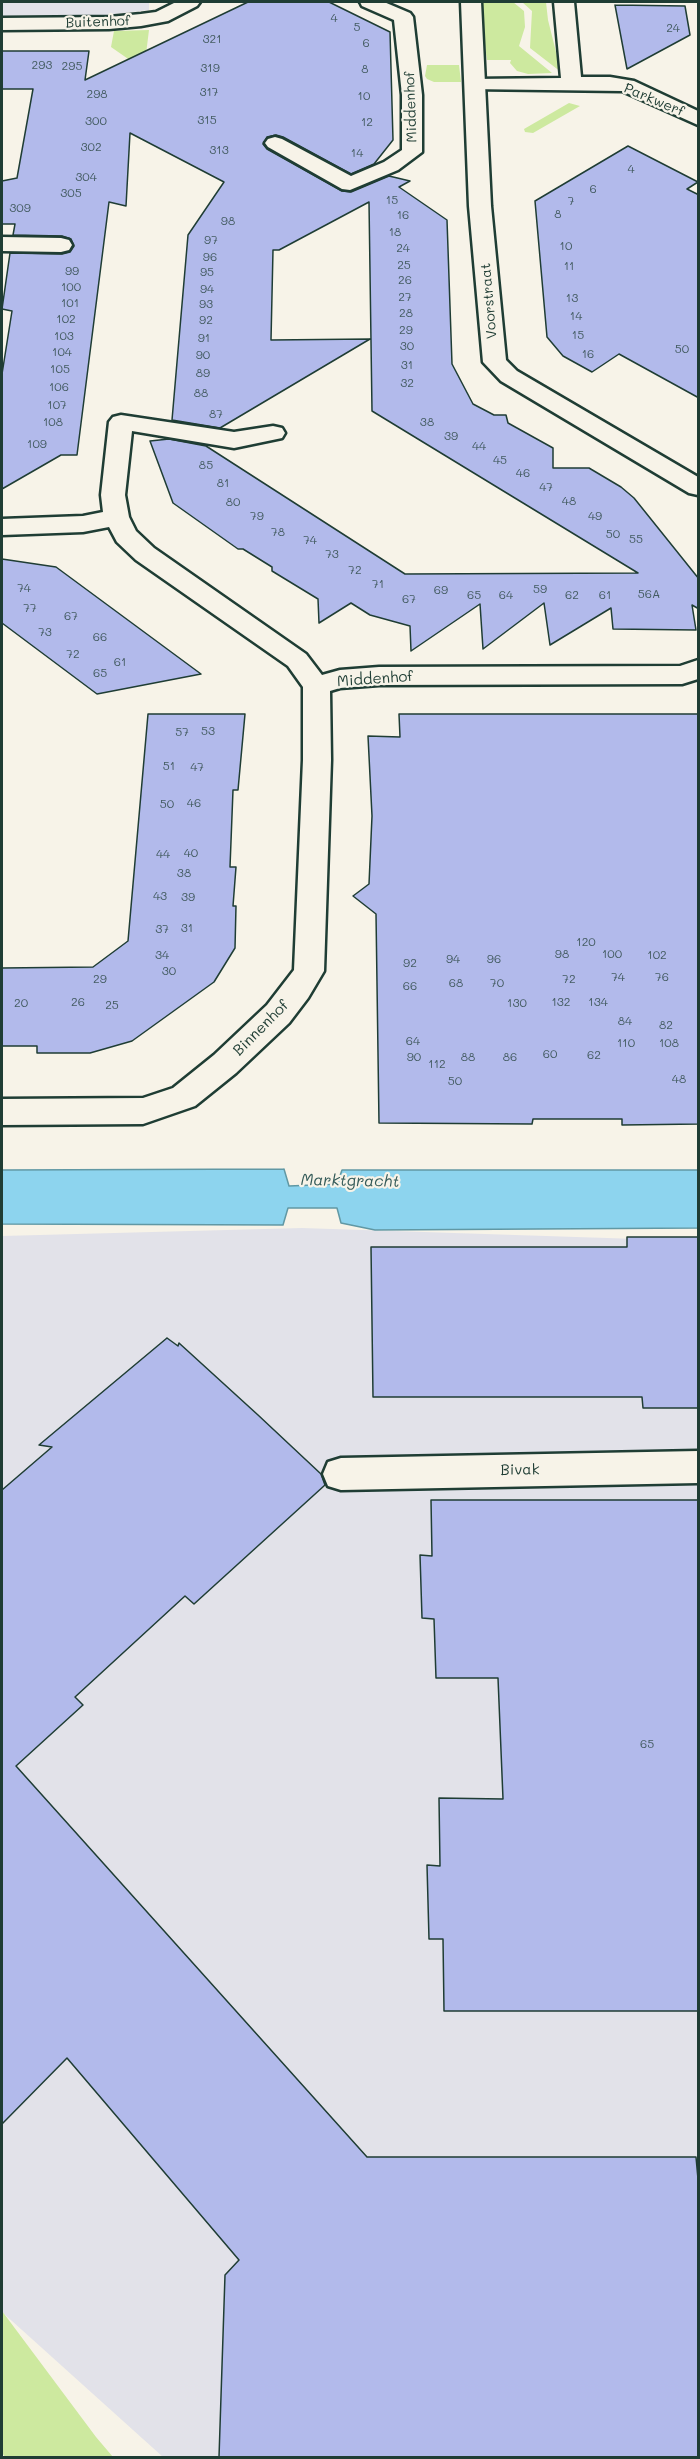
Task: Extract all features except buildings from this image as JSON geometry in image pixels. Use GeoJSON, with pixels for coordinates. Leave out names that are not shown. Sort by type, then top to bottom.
{"type":"FeatureCollection","features":[{"type":"Feature","properties":{"kind":"street","name":"Buitenhof"},"geometry":{"type":"LineString","coordinates":[[2,24],[141,21],[160,16],[190,2]]}},
{"type":"Feature","properties":{"kind":"street","name":"Middenhof"},"geometry":{"type":"LineString","coordinates":[[275,143],[350,184],[398,163],[412,152],[412,95],[403,17],[369,2]]}},
{"type":"Feature","properties":{"kind":"street","name":"Voorstraat"},"geometry":{"type":"LineString","coordinates":[[471,2],[480,206],[495,362],[509,376],[699,488]]}},
{"type":"Feature","properties":{"kind":"street"},"geometry":{"type":"LineString","coordinates":[[564,2],[572,84]]}},
{"type":"Feature","properties":{"kind":"street","name":"Parkwerf"},"geometry":{"type":"LineString","coordinates":[[475,85],[627,85],[699,120]]}},
{"type":"Feature","properties":{"kind":"street"},"geometry":{"type":"LineString","coordinates":[[2,244],[61,245]]}},
{"type":"Feature","properties":{"kind":"street","name":"Middenhof"},"geometry":{"type":"LineString","coordinates":[[273,433],[234,441],[121,422],[113,495],[116,517],[126,536],[145,554],[297,660],[316,686],[339,679],[379,676],[682,675],[699,669]]}},
{"type":"Feature","properties":{"kind":"street"},"geometry":{"type":"LineString","coordinates":[[2,527],[82,524],[116,517]]}},
{"type":"Feature","properties":{"kind":"street","name":"Binnenhof"},"geometry":{"type":"LineString","coordinates":[[2,1112],[143,1111],[184,1097],[225,1064],[278,1014],[297,990],[309,971],[317,760],[316,686]]}},
{"type":"Feature","properties":{"kind":"street","name":"Bivak"},"geometry":{"type":"LineString","coordinates":[[341,1474],[699,1467]]}},
{"type":"Feature","properties":{"kind":"shaded area"},"geometry":{"type":"Polygon","coordinates":[[[2,2],[149,2],[149,10],[107,15],[2,16],[2,2]]]}},
{"type":"Feature","properties":{"kind":"shaded area"},"geometry":{"type":"Polygon","coordinates":[[[302,1228],[698,1241],[698,2457],[163,2457],[2,2312],[2,1236],[302,1228]]]}},
{"type":"Feature","properties":{"kind":"green space"},"geometry":{"type":"Polygon","coordinates":[[[479,2],[513,2],[524,11],[525,27],[519,46],[552,73],[528,74],[517,71],[510,63],[511,60],[487,60],[479,2]]]}},
{"type":"Feature","properties":{"kind":"green space"},"geometry":{"type":"Polygon","coordinates":[[[522,2],[546,2],[548,20],[561,72],[530,48],[532,11],[522,2]]]}},
{"type":"Feature","properties":{"kind":"green space"},"geometry":{"type":"Polygon","coordinates":[[[149,30],[144,70],[111,47],[114,31],[149,30]]]}},
{"type":"Feature","properties":{"kind":"green space"},"geometry":{"type":"Polygon","coordinates":[[[427,65],[459,65],[461,82],[434,82],[427,79],[425,76],[427,65]]]}},
{"type":"Feature","properties":{"kind":"green space"},"geometry":{"type":"Polygon","coordinates":[[[569,103],[580,106],[533,133],[525,132],[524,129],[569,103]]]}},
{"type":"Feature","properties":{"kind":"green space"},"geometry":{"type":"Polygon","coordinates":[[[2,2311],[113,2457],[6,2458],[2,2453],[2,2311]]]}},
{"type":"Feature","properties":{"kind":"water","name":"Marktgracht"},"geometry":{"type":"Polygon","coordinates":[[[284,1169],[289,1186],[337,1184],[342,1170],[698,1170],[698,1228],[375,1230],[341,1223],[337,1208],[288,1208],[283,1225],[2,1224],[2,1170],[284,1169]]]}}]}
